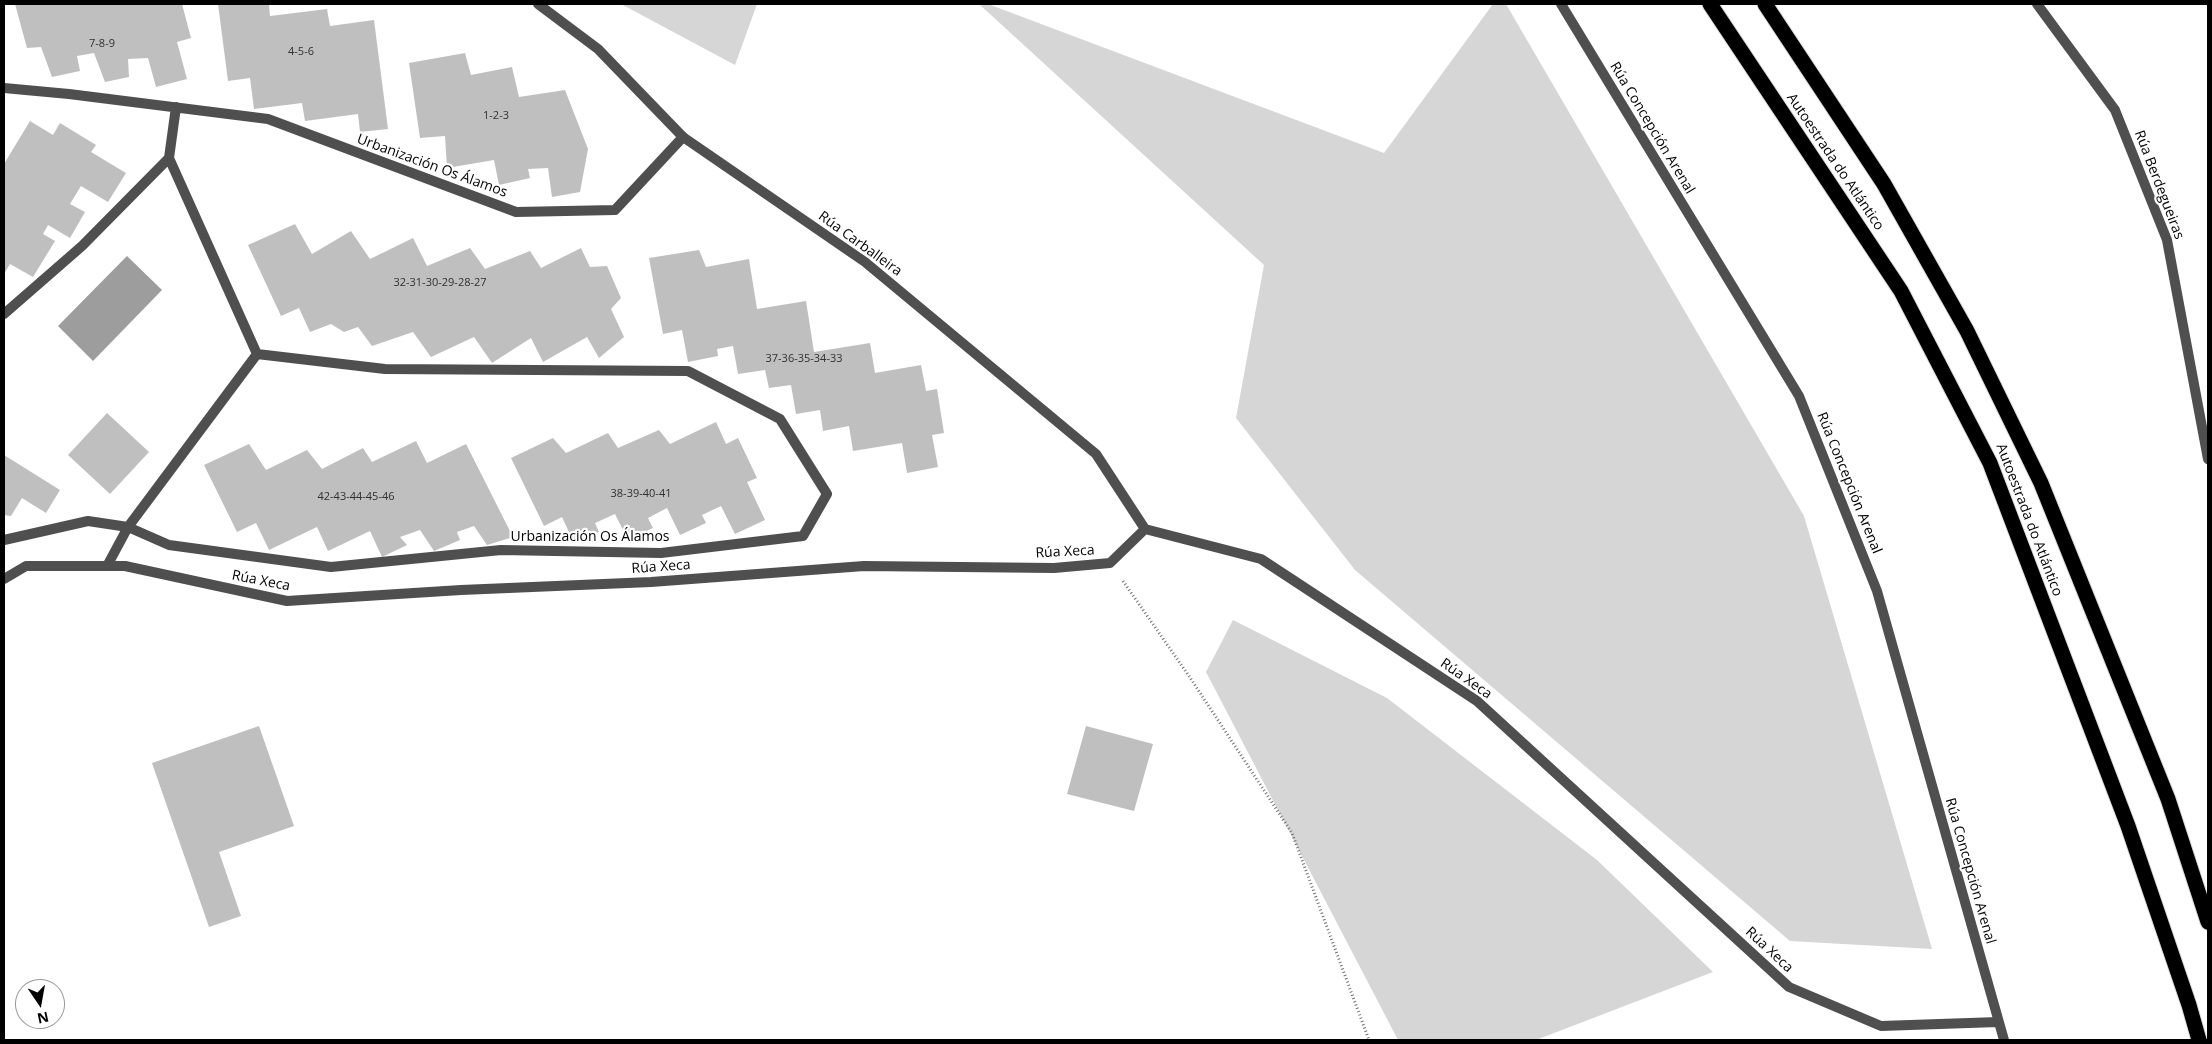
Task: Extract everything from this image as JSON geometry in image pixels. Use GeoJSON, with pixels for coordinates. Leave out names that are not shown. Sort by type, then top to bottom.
{"type":"FeatureCollection","features":[{"type":"Feature","properties":{"kind":"highway","name":"Autoestrada do Atlántico"},"geometry":{"type":"LineString","coordinates":[[1710,4],[1901,291],[1990,462],[2128,826],[2190,1006],[2199,1040]]}},
{"type":"Feature","properties":{"kind":"highway","name":"Autoestrada do Atlántico"},"geometry":{"type":"LineString","coordinates":[[1765,4],[1884,184],[1967,331],[2041,483],[2168,799],[2208,922]]}},
{"type":"Feature","properties":{"kind":"street","name":"Rúa Carballeira"},"geometry":{"type":"LineString","coordinates":[[538,4],[598,49],[683,137],[865,262],[1096,454],[1146,529]]}},
{"type":"Feature","properties":{"kind":"street","name":"Rúa Concepción Arenal"},"geometry":{"type":"LineString","coordinates":[[1561,4],[1799,396],[1878,590],[1998,1022]]}},
{"type":"Feature","properties":{"kind":"street","name":"Rúa Berdegueiras"},"geometry":{"type":"LineString","coordinates":[[2037,4],[2116,110],[2167,240],[2208,459]]}},
{"type":"Feature","properties":{"kind":"street","name":"Urbanización Os Álamos"},"geometry":{"type":"LineString","coordinates":[[4,88],[69,94],[268,119],[516,212],[615,210],[683,137]]}},
{"type":"Feature","properties":{"kind":"street"},"geometry":{"type":"LineString","coordinates":[[107,566],[128,527],[257,354],[169,158],[176,107]]}},
{"type":"Feature","properties":{"kind":"street"},"geometry":{"type":"LineString","coordinates":[[4,314],[82,246],[169,158]]}},
{"type":"Feature","properties":{"kind":"street","name":"Urbanización Os Álamos"},"geometry":{"type":"LineString","coordinates":[[4,540],[88,521],[128,527],[169,545],[331,567],[501,550],[661,552],[803,536],[827,494],[780,419],[688,371],[385,369],[257,354]]}},
{"type":"Feature","properties":{"kind":"street","name":"Rúa Xeca"},"geometry":{"type":"LineString","coordinates":[[4,579],[26,566],[125,566],[286,601],[461,590],[651,582],[864,566],[1054,568],[1110,564],[1146,529],[1261,559],[1477,701],[1789,987],[1880,1026],[1998,1022]]}},
{"type":"Feature","properties":{"kind":"street"},"geometry":{"type":"LineString","coordinates":[[1998,1022],[2004,1040]]}},
{"type":"Feature","properties":{"kind":"path"},"geometry":{"type":"LineString","coordinates":[[1110,564],[1189,676],[1292,833],[1369,1040]]}},
{"type":"Feature","properties":{"kind":"shaded area"},"geometry":{"type":"Polygon","coordinates":[[[621,4],[757,4],[735,65],[621,4]]]}},
{"type":"Feature","properties":{"kind":"shaded area"},"geometry":{"type":"Polygon","coordinates":[[[979,4],[988,4],[1384,153],[1493,4],[1506,4],[1804,516],[1932,949],[1790,941],[1355,570],[1236,418],[1264,265],[979,4]]]}},
{"type":"Feature","properties":{"kind":"shaded area"},"geometry":{"type":"Polygon","coordinates":[[[127,256],[162,290],[93,361],[58,326],[127,256]]]}},
{"type":"Feature","properties":{"kind":"shaded area"},"geometry":{"type":"Polygon","coordinates":[[[1233,620],[1387,698],[1597,860],[1713,972],[1536,1040],[1398,1040],[1206,672],[1233,620]]]}},
{"type":"Feature","properties":{"kind":"building"},"geometry":{"type":"Polygon","coordinates":[[[15,4],[182,4],[191,38],[177,42],[187,79],[156,87],[148,58],[128,59],[129,77],[105,82],[94,53],[77,56],[80,71],[52,77],[41,47],[27,48],[15,4]]]}},
{"type":"Feature","properties":{"kind":"building"},"geometry":{"type":"Polygon","coordinates":[[[218,4],[269,4],[270,16],[327,9],[330,26],[374,20],[388,129],[360,132],[358,114],[305,121],[302,103],[254,109],[250,78],[228,81],[218,4]]]}},
{"type":"Feature","properties":{"kind":"building"},"geometry":{"type":"Polygon","coordinates":[[[465,53],[471,75],[512,67],[519,97],[565,90],[588,149],[580,192],[552,197],[548,168],[528,169],[530,178],[499,185],[494,160],[447,168],[445,136],[420,138],[409,63],[465,53]]]}},
{"type":"Feature","properties":{"kind":"building"},"geometry":{"type":"Polygon","coordinates":[[[30,121],[53,135],[60,123],[96,145],[91,152],[126,173],[108,202],[81,186],[70,204],[85,212],[70,238],[48,225],[43,234],[55,241],[33,277],[10,264],[4,274],[4,164],[30,121]]]}},
{"type":"Feature","properties":{"kind":"building"},"geometry":{"type":"Polygon","coordinates":[[[295,224],[312,254],[351,231],[370,259],[413,238],[427,266],[470,248],[485,269],[530,251],[541,268],[581,248],[590,267],[607,266],[621,298],[611,309],[624,337],[599,358],[587,337],[543,362],[531,338],[492,363],[474,337],[431,357],[413,332],[372,346],[358,327],[344,332],[331,324],[310,332],[299,308],[281,316],[248,245],[295,224]]]}},
{"type":"Feature","properties":{"kind":"building"},"geometry":{"type":"Polygon","coordinates":[[[699,250],[706,267],[749,259],[757,309],[806,301],[814,352],[870,343],[875,373],[921,365],[926,391],[937,389],[944,433],[932,435],[938,467],[907,473],[902,443],[853,451],[849,426],[823,431],[820,410],[796,414],[791,385],[769,388],[765,370],[738,374],[733,346],[717,349],[718,356],[688,362],[682,330],[663,334],[649,258],[699,250]]]}},
{"type":"Feature","properties":{"kind":"building"},"geometry":{"type":"Polygon","coordinates":[[[107,413],[149,452],[110,494],[68,455],[107,413]]]}},
{"type":"Feature","properties":{"kind":"building"},"geometry":{"type":"Polygon","coordinates":[[[716,422],[726,444],[738,438],[757,478],[747,482],[765,520],[735,534],[721,506],[702,515],[706,523],[680,535],[667,508],[648,518],[653,528],[628,540],[615,514],[595,523],[599,532],[574,543],[562,517],[544,526],[511,458],[553,438],[566,453],[608,433],[618,448],[659,430],[670,444],[716,422]]]}},
{"type":"Feature","properties":{"kind":"building"},"geometry":{"type":"Polygon","coordinates":[[[416,441],[427,463],[466,444],[513,537],[487,545],[474,526],[457,532],[460,540],[434,551],[420,530],[400,537],[407,545],[382,557],[370,531],[328,551],[317,527],[269,550],[256,523],[237,532],[204,465],[249,444],[266,470],[307,450],[322,469],[363,448],[372,462],[416,441]]]}},
{"type":"Feature","properties":{"kind":"building"},"geometry":{"type":"Polygon","coordinates":[[[4,455],[60,490],[46,513],[22,498],[11,516],[4,515],[4,455]]]}},
{"type":"Feature","properties":{"kind":"building"},"geometry":{"type":"Polygon","coordinates":[[[259,726],[294,826],[219,852],[241,916],[209,927],[152,763],[259,726]]]}},
{"type":"Feature","properties":{"kind":"building"},"geometry":{"type":"Polygon","coordinates":[[[1086,726],[1153,744],[1134,811],[1067,794],[1086,726]]]}}]}
